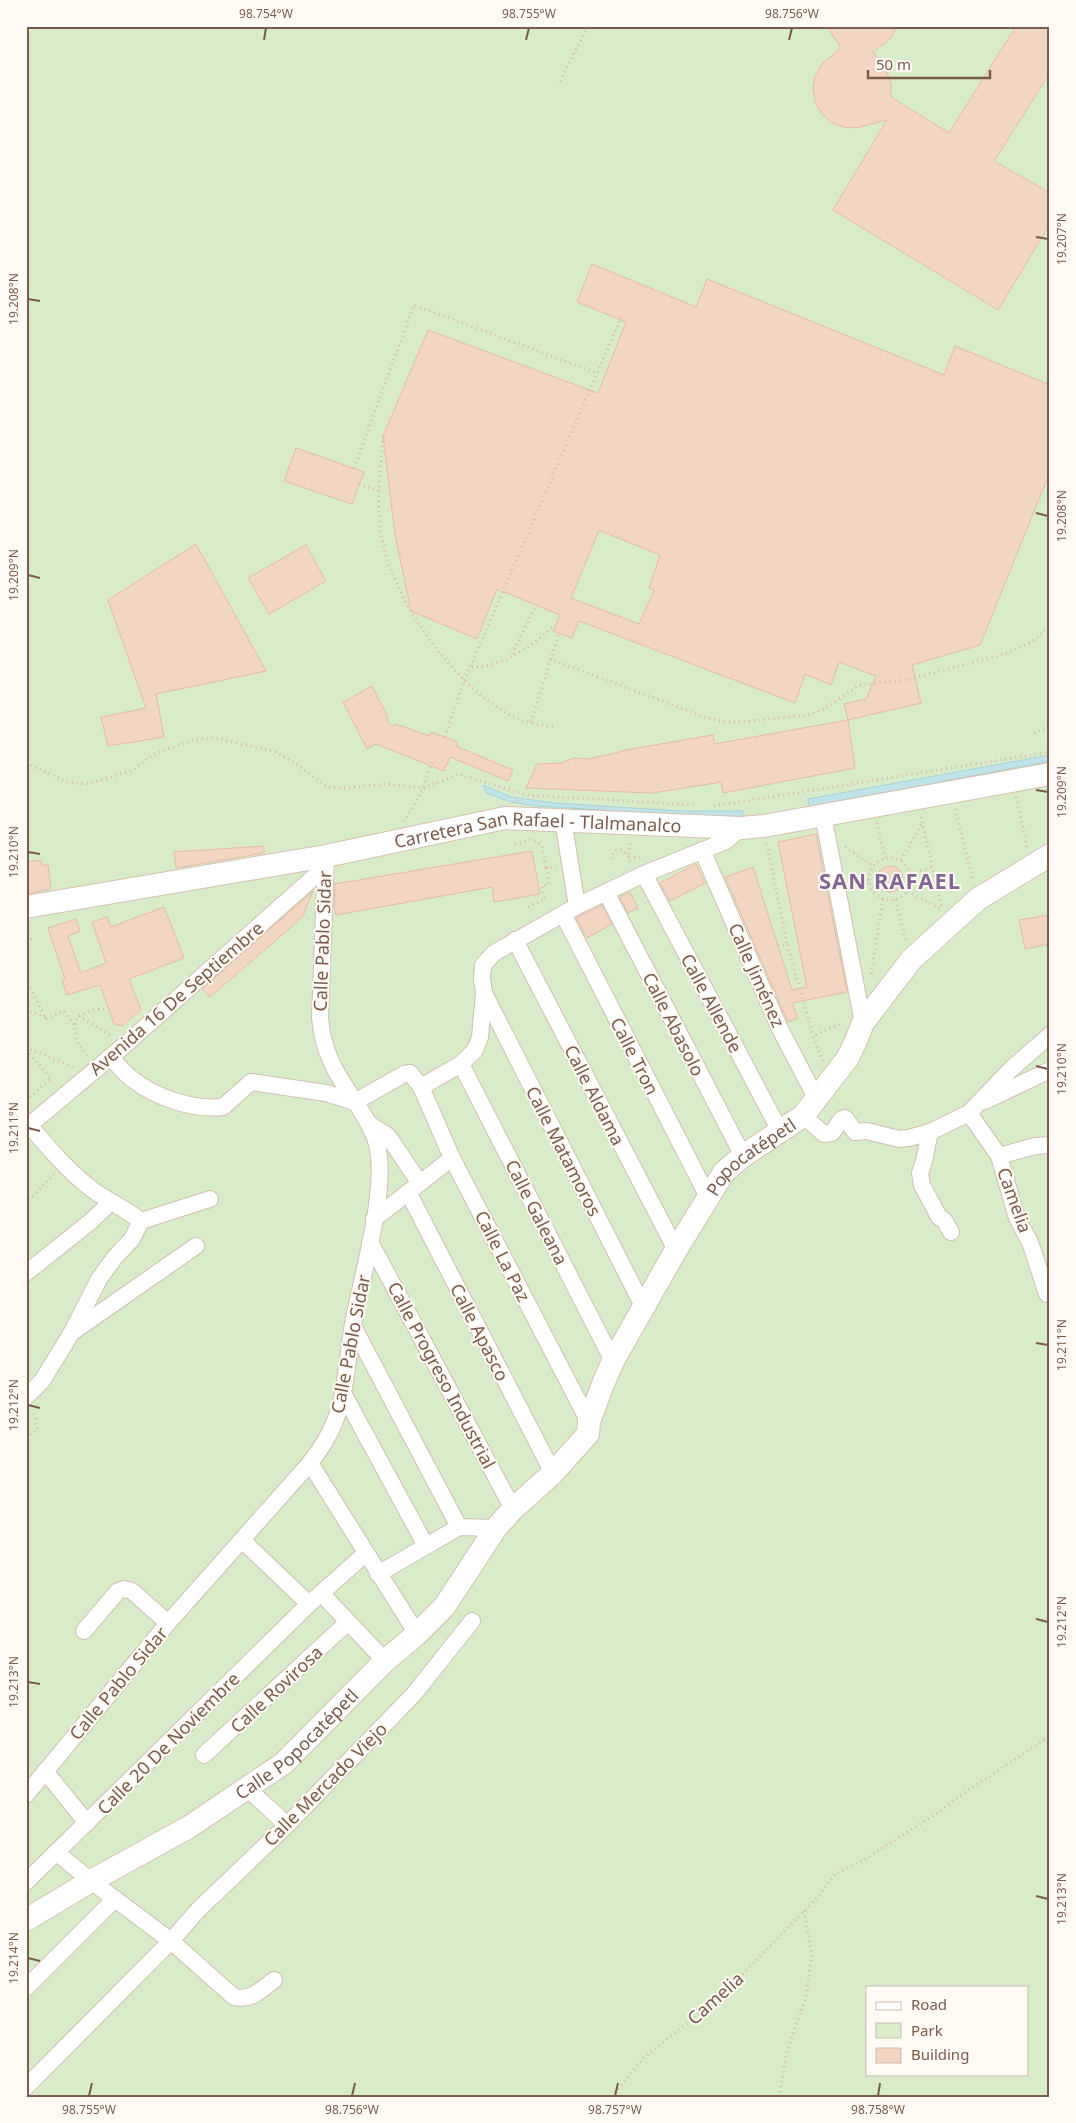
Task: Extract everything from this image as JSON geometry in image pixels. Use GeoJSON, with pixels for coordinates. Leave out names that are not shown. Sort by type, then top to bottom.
{"type":"FeatureCollection","features":[{"type":"Feature","properties":{"kind":"street","name":"Carretera San Rafael - Tlalmanalco"},"geometry":{"type":"LineString","coordinates":[[26,907],[325,862],[505,818],[741,828],[824,824],[1050,774]]}},
{"type":"Feature","properties":{"kind":"street","name":"Calle Tron"},"geometry":{"type":"LineString","coordinates":[[562,820],[570,910],[708,1197]]}},
{"type":"Feature","properties":{"kind":"street"},"geometry":{"type":"LineString","coordinates":[[824,824],[862,1019]]}},
{"type":"Feature","properties":{"kind":"street"},"geometry":{"type":"LineString","coordinates":[[111,1056],[131,1079],[148,1089],[168,1098],[204,1107],[223,1107],[250,1082],[318,1091],[355,1102],[404,1074],[410,1074],[421,1087],[461,1064],[475,1050],[480,1037],[484,993],[483,965],[494,953],[606,892],[644,874],[726,841],[741,828]]}},
{"type":"Feature","properties":{"kind":"street","name":"Calle Jiménez"},"geometry":{"type":"LineString","coordinates":[[702,850],[780,1029],[816,1098]]}},
{"type":"Feature","properties":{"kind":"street","name":"Popocatépetl"},"geometry":{"type":"LineString","coordinates":[[514,1508],[553,1473],[588,1434],[589,1422],[614,1360],[676,1250],[724,1172],[743,1156],[803,1116],[847,1059],[855,1043],[862,1019],[944,918],[978,899],[1039,854]]}},
{"type":"Feature","properties":{"kind":"street","name":"Avenida 16 De Septiembre"},"geometry":{"type":"LineString","coordinates":[[28,1127],[126,1044],[325,862]]}},
{"type":"Feature","properties":{"kind":"street","name":"Calle Pablo Sidar"},"geometry":{"type":"LineString","coordinates":[[26,1795],[168,1623],[243,1541],[310,1463],[326,1441],[336,1420],[343,1393],[353,1326],[374,1219],[380,1161],[377,1142],[371,1125],[330,1060],[321,1036],[325,862]]}},
{"type":"Feature","properties":{"kind":"street","name":"Calle Allende"},"geometry":{"type":"LineString","coordinates":[[644,874],[780,1131]]}},
{"type":"Feature","properties":{"kind":"street","name":"Calle Abasolo"},"geometry":{"type":"LineString","coordinates":[[606,892],[743,1156]]}},
{"type":"Feature","properties":{"kind":"street","name":"Calle Aldama"},"geometry":{"type":"LineString","coordinates":[[515,940],[676,1250]]}},
{"type":"Feature","properties":{"kind":"street","name":"Calle Matamoros"},"geometry":{"type":"LineString","coordinates":[[484,993],[644,1308]]}},
{"type":"Feature","properties":{"kind":"street"},"geometry":{"type":"LineString","coordinates":[[973,1109],[1010,1070],[1050,1035]]}},
{"type":"Feature","properties":{"kind":"street","name":"Calle Galeana"},"geometry":{"type":"LineString","coordinates":[[461,1064],[614,1360]]}},
{"type":"Feature","properties":{"kind":"street"},"geometry":{"type":"LineString","coordinates":[[803,1116],[824,1134],[832,1133],[841,1120],[845,1118],[855,1132],[867,1130],[899,1139],[930,1132],[1050,1070]]}},
{"type":"Feature","properties":{"kind":"street","name":"Calle La Paz"},"geometry":{"type":"LineString","coordinates":[[421,1087],[452,1158],[589,1422]]}},
{"type":"Feature","properties":{"kind":"street","name":"Camelia"},"geometry":{"type":"LineString","coordinates":[[973,1109],[999,1156],[1018,1218],[1030,1242],[1048,1294]]}},
{"type":"Feature","properties":{"kind":"street","name":"Calle Apasco"},"geometry":{"type":"LineString","coordinates":[[371,1125],[388,1136],[553,1473]]}},
{"type":"Feature","properties":{"kind":"street"},"geometry":{"type":"LineString","coordinates":[[28,1127],[63,1164],[110,1203],[129,1211],[140,1221]]}},
{"type":"Feature","properties":{"kind":"street"},"geometry":{"type":"LineString","coordinates":[[930,1132],[920,1173],[922,1185],[940,1218],[944,1220],[951,1232]]}},
{"type":"Feature","properties":{"kind":"street"},"geometry":{"type":"LineString","coordinates":[[999,1156],[1035,1146],[1050,1145]]}},
{"type":"Feature","properties":{"kind":"street"},"geometry":{"type":"LineString","coordinates":[[374,1219],[452,1158]]}},
{"type":"Feature","properties":{"kind":"street"},"geometry":{"type":"LineString","coordinates":[[28,1396],[42,1381],[72,1332],[99,1279],[115,1257],[132,1239],[140,1221],[210,1199]]}},
{"type":"Feature","properties":{"kind":"street"},"geometry":{"type":"LineString","coordinates":[[26,1274],[90,1222],[110,1203]]}},
{"type":"Feature","properties":{"kind":"street","name":"Calle Progreso Industrial"},"geometry":{"type":"LineString","coordinates":[[370,1242],[514,1508]]}},
{"type":"Feature","properties":{"kind":"street"},"geometry":{"type":"LineString","coordinates":[[72,1332],[196,1246]]}},
{"type":"Feature","properties":{"kind":"street"},"geometry":{"type":"LineString","coordinates":[[353,1326],[459,1528]]}},
{"type":"Feature","properties":{"kind":"street"},"geometry":{"type":"LineString","coordinates":[[343,1393],[426,1546]]}},
{"type":"Feature","properties":{"kind":"street"},"geometry":{"type":"LineString","coordinates":[[310,1463],[365,1554],[417,1634]]}},
{"type":"Feature","properties":{"kind":"street","name":"Calle Popocatépetl"},"geometry":{"type":"LineString","coordinates":[[26,1920],[91,1881],[189,1827],[284,1763],[385,1661],[417,1634],[444,1607],[496,1528],[514,1508]]}},
{"type":"Feature","properties":{"kind":"street"},"geometry":{"type":"LineString","coordinates":[[378,1574],[459,1528],[496,1528]]}},
{"type":"Feature","properties":{"kind":"street"},"geometry":{"type":"LineString","coordinates":[[243,1541],[348,1622],[385,1661]]}},
{"type":"Feature","properties":{"kind":"street","name":"Calle 20 De Noviembre"},"geometry":{"type":"LineString","coordinates":[[26,1882],[315,1598],[365,1554]]}},
{"type":"Feature","properties":{"kind":"street"},"geometry":{"type":"LineString","coordinates":[[84,1631],[118,1591],[124,1589],[132,1591],[168,1623]]}},
{"type":"Feature","properties":{"kind":"street","name":"Calle Mercado Viejo"},"geometry":{"type":"LineString","coordinates":[[29,2079],[171,1941],[199,1909],[287,1825],[414,1694],[472,1621]]}},
{"type":"Feature","properties":{"kind":"street","name":"Calle Rovirosa"},"geometry":{"type":"LineString","coordinates":[[204,1756],[348,1622]]}},
{"type":"Feature","properties":{"kind":"street"},"geometry":{"type":"LineString","coordinates":[[45,1771],[87,1822]]}},
{"type":"Feature","properties":{"kind":"street"},"geometry":{"type":"LineString","coordinates":[[248,1789],[287,1825]]}},
{"type":"Feature","properties":{"kind":"street"},"geometry":{"type":"LineString","coordinates":[[56,1852],[91,1881],[171,1941],[234,1997],[242,1999],[252,1997],[274,1980]]}},
{"type":"Feature","properties":{"kind":"street"},"geometry":{"type":"LineString","coordinates":[[26,1988],[115,1899]]}},
{"type":"Feature","properties":{"kind":"path"},"geometry":{"type":"LineString","coordinates":[[560,82],[588,26]]}},
{"type":"Feature","properties":{"kind":"path"},"geometry":{"type":"LineString","coordinates":[[354,468],[414,305],[597,373]]}},
{"type":"Feature","properties":{"kind":"path"},"geometry":{"type":"LineString","coordinates":[[445,737],[464,681],[622,316]]}},
{"type":"Feature","properties":{"kind":"path"},"geometry":{"type":"LineString","coordinates":[[383,436],[380,491],[382,538],[395,584],[419,623],[464,681],[478,694],[510,716],[556,727]]}},
{"type":"Feature","properties":{"kind":"path"},"geometry":{"type":"LineString","coordinates":[[359,484],[380,491]]}},
{"type":"Feature","properties":{"kind":"path"},"geometry":{"type":"LineString","coordinates":[[512,655],[536,605]]}},
{"type":"Feature","properties":{"kind":"path"},"geometry":{"type":"LineString","coordinates":[[550,659],[707,718],[725,722],[740,722],[807,715],[825,710],[859,685],[906,680],[1005,654],[1035,640],[1050,625]]}},
{"type":"Feature","properties":{"kind":"path"},"geometry":{"type":"LineString","coordinates":[[472,666],[487,667],[503,662],[538,639],[553,626]]}},
{"type":"Feature","properties":{"kind":"path"},"geometry":{"type":"LineString","coordinates":[[531,722],[559,634]]}},
{"type":"Feature","properties":{"kind":"path"},"geometry":{"type":"LineString","coordinates":[[1034,733],[1050,726]]}},
{"type":"Feature","properties":{"kind":"path"},"geometry":{"type":"LineString","coordinates":[[26,762],[65,781],[78,784],[92,784],[133,770],[151,756],[164,750],[196,739],[216,738],[276,752],[298,765],[327,787],[347,788],[386,784],[424,788],[459,774],[526,795],[701,806]]}},
{"type":"Feature","properties":{"kind":"path"},"geometry":{"type":"LineString","coordinates":[[711,806],[1050,752]]}},
{"type":"Feature","properties":{"kind":"path"},"geometry":{"type":"LineString","coordinates":[[424,788],[433,759]]}},
{"type":"Feature","properties":{"kind":"path"},"geometry":{"type":"LineString","coordinates":[[1014,790],[1039,854]]}},
{"type":"Feature","properties":{"kind":"path"},"geometry":{"type":"LineString","coordinates":[[954,802],[978,899]]}},
{"type":"Feature","properties":{"kind":"path"},"geometry":{"type":"LineString","coordinates":[[919,809],[944,918]]}},
{"type":"Feature","properties":{"kind":"path"},"geometry":{"type":"LineString","coordinates":[[876,817],[885,858]]}},
{"type":"Feature","properties":{"kind":"path"},"geometry":{"type":"LineString","coordinates":[[901,860],[923,823]]}},
{"type":"Feature","properties":{"kind":"path"},"geometry":{"type":"LineString","coordinates":[[824,824],[873,866]]}},
{"type":"Feature","properties":{"kind":"path"},"geometry":{"type":"LineString","coordinates":[[764,826],[787,944],[813,1036],[830,1080]]}},
{"type":"Feature","properties":{"kind":"path"},"geometry":{"type":"LineString","coordinates":[[611,859],[612,853],[616,850],[625,851],[629,857],[632,835]]}},
{"type":"Feature","properties":{"kind":"path"},"geometry":{"type":"LineString","coordinates":[[515,844],[530,840],[538,842],[542,847],[549,884],[542,886],[545,899],[528,907]]}},
{"type":"Feature","properties":{"kind":"path"},"geometry":{"type":"LineString","coordinates":[[885,858],[901,860],[906,864],[911,874],[912,883],[908,891],[895,900],[883,899],[877,896],[869,883],[869,876],[873,866],[885,858]]}},
{"type":"Feature","properties":{"kind":"path"},"geometry":{"type":"LineString","coordinates":[[546,867],[559,867]]}},
{"type":"Feature","properties":{"kind":"path"},"geometry":{"type":"LineString","coordinates":[[911,874],[932,867]]}},
{"type":"Feature","properties":{"kind":"path"},"geometry":{"type":"LineString","coordinates":[[908,891],[944,918]]}},
{"type":"Feature","properties":{"kind":"path"},"geometry":{"type":"LineString","coordinates":[[856,984],[870,981],[883,899]]}},
{"type":"Feature","properties":{"kind":"path"},"geometry":{"type":"LineString","coordinates":[[895,900],[911,960]]}},
{"type":"Feature","properties":{"kind":"path"},"geometry":{"type":"LineString","coordinates":[[26,920],[31,939],[26,941]]}},
{"type":"Feature","properties":{"kind":"path"},"geometry":{"type":"LineString","coordinates":[[778,946],[787,944]]}},
{"type":"Feature","properties":{"kind":"path"},"geometry":{"type":"LineString","coordinates":[[26,979],[46,1019]]}},
{"type":"Feature","properties":{"kind":"path"},"geometry":{"type":"LineString","coordinates":[[78,1016],[108,1008]]}},
{"type":"Feature","properties":{"kind":"path"},"geometry":{"type":"LineString","coordinates":[[26,1009],[46,1019]]}},
{"type":"Feature","properties":{"kind":"path"},"geometry":{"type":"LineString","coordinates":[[46,1019],[64,1011],[74,1026]]}},
{"type":"Feature","properties":{"kind":"path"},"geometry":{"type":"LineString","coordinates":[[78,1016],[126,1044]]}},
{"type":"Feature","properties":{"kind":"path"},"geometry":{"type":"LineString","coordinates":[[78,1016],[74,1026],[74,1035],[93,1072]]}},
{"type":"Feature","properties":{"kind":"path"},"geometry":{"type":"LineString","coordinates":[[813,1036],[862,1019]]}},
{"type":"Feature","properties":{"kind":"path"},"geometry":{"type":"LineString","coordinates":[[26,1048],[93,1072]]}},
{"type":"Feature","properties":{"kind":"path"},"geometry":{"type":"LineString","coordinates":[[26,1048],[51,1078],[26,1101]]}},
{"type":"Feature","properties":{"kind":"path"},"geometry":{"type":"LineString","coordinates":[[26,1204],[63,1164]]}},
{"type":"Feature","properties":{"kind":"path"},"geometry":{"type":"LineString","coordinates":[[26,1437],[38,1430],[28,1396]]}},
{"type":"Feature","properties":{"kind":"path","name":"Camelia"},"geometry":{"type":"LineString","coordinates":[[612,2097],[643,2058],[720,1997],[804,1911],[836,1873],[864,1860],[889,1842],[942,1810],[1050,1736]]}},
{"type":"Feature","properties":{"kind":"path"},"geometry":{"type":"LineString","coordinates":[[779,2097],[787,2051],[806,1997],[812,1955],[804,1911]]}},
{"type":"Feature","properties":{"kind":"green space"},"geometry":{"type":"Polygon","coordinates":[[[26,26],[1050,26],[1050,2097],[26,2097],[26,26]]]}},
{"type":"Feature","properties":{"kind":"water"},"geometry":{"type":"Polygon","coordinates":[[[1050,755],[1050,761],[809,807],[808,799],[1050,755]]]}},
{"type":"Feature","properties":{"kind":"water"},"geometry":{"type":"Polygon","coordinates":[[[483,785],[511,797],[554,803],[680,811],[743,811],[743,817],[536,806],[511,802],[486,793],[483,785]]]}},
{"type":"Feature","properties":{"kind":"building"},"geometry":{"type":"Polygon","coordinates":[[[827,26],[898,26],[889,40],[873,52],[887,72],[891,84],[891,97],[949,133],[1016,26],[1045,26],[1050,29],[1050,73],[994,161],[1050,193],[1050,224],[998,310],[833,210],[887,120],[856,128],[843,127],[831,122],[821,113],[815,101],[813,89],[815,76],[822,64],[841,48],[827,26]]]}},
{"type":"Feature","properties":{"kind":"building"},"geometry":{"type":"Polygon","coordinates":[[[592,264],[696,307],[707,279],[944,375],[955,346],[1050,385],[1050,472],[980,645],[912,665],[921,703],[848,720],[844,704],[866,699],[876,676],[839,662],[831,685],[805,674],[795,703],[579,621],[572,638],[553,631],[560,615],[497,589],[477,639],[411,611],[395,534],[383,436],[428,330],[598,393],[626,322],[577,302],[592,264]],[[599,530],[571,598],[639,624],[654,590],[649,588],[660,555],[599,530]]]}},
{"type":"Feature","properties":{"kind":"building"},"geometry":{"type":"Polygon","coordinates":[[[296,448],[364,472],[352,504],[284,481],[296,448]]]}},
{"type":"Feature","properties":{"kind":"building"},"geometry":{"type":"Polygon","coordinates":[[[196,544],[266,671],[156,694],[164,737],[108,746],[101,717],[146,708],[108,600],[196,544]]]}},
{"type":"Feature","properties":{"kind":"building"},"geometry":{"type":"Polygon","coordinates":[[[306,545],[326,581],[269,614],[248,578],[306,545]]]}},
{"type":"Feature","properties":{"kind":"building"},"geometry":{"type":"Polygon","coordinates":[[[372,686],[388,717],[387,720],[392,726],[396,724],[429,736],[431,732],[457,742],[456,746],[513,770],[508,781],[450,757],[444,771],[376,744],[367,749],[343,702],[372,686]]]}},
{"type":"Feature","properties":{"kind":"building"},"geometry":{"type":"Polygon","coordinates":[[[848,720],[855,768],[723,793],[721,782],[653,793],[526,788],[537,764],[561,763],[574,758],[589,759],[631,749],[713,735],[714,744],[848,720]]]}},
{"type":"Feature","properties":{"kind":"building"},"geometry":{"type":"Polygon","coordinates":[[[816,834],[847,992],[792,1003],[798,1018],[788,1022],[725,877],[753,867],[792,990],[807,987],[778,842],[816,834]]]}},
{"type":"Feature","properties":{"kind":"building"},"geometry":{"type":"Polygon","coordinates":[[[264,846],[264,853],[176,868],[174,852],[264,846]]]}},
{"type":"Feature","properties":{"kind":"building"},"geometry":{"type":"Polygon","coordinates":[[[532,851],[540,894],[494,902],[492,887],[336,915],[334,907],[335,884],[532,851]]]}},
{"type":"Feature","properties":{"kind":"building"},"geometry":{"type":"Polygon","coordinates":[[[41,860],[42,865],[48,865],[51,889],[26,894],[26,862],[41,860]]]}},
{"type":"Feature","properties":{"kind":"building"},"geometry":{"type":"Polygon","coordinates":[[[696,864],[705,883],[670,901],[660,883],[696,864]]]}},
{"type":"Feature","properties":{"kind":"building"},"geometry":{"type":"Polygon","coordinates":[[[890,866],[899,870],[903,879],[899,888],[890,892],[881,888],[877,879],[881,870],[890,866]]]}},
{"type":"Feature","properties":{"kind":"building"},"geometry":{"type":"Polygon","coordinates":[[[313,891],[303,916],[289,929],[210,997],[202,989],[313,891]]]}},
{"type":"Feature","properties":{"kind":"building"},"geometry":{"type":"Polygon","coordinates":[[[630,892],[638,908],[628,913],[620,897],[630,892]]]}},
{"type":"Feature","properties":{"kind":"building"},"geometry":{"type":"Polygon","coordinates":[[[602,905],[612,924],[587,938],[576,918],[602,905]]]}},
{"type":"Feature","properties":{"kind":"building"},"geometry":{"type":"Polygon","coordinates":[[[164,907],[184,958],[129,979],[141,1010],[122,1026],[114,1024],[100,985],[67,995],[62,980],[65,979],[48,928],[76,919],[80,931],[68,936],[81,973],[106,963],[92,922],[107,917],[111,927],[164,907]]]}},
{"type":"Feature","properties":{"kind":"building"},"geometry":{"type":"Polygon","coordinates":[[[1050,915],[1050,944],[1025,949],[1019,920],[1050,915]]]}},
{"type":"Feature","properties":{"kind":"district","name":"SAN RAFAEL"},"geometry":{"type":"Point","coordinates":[890,880]}}]}
